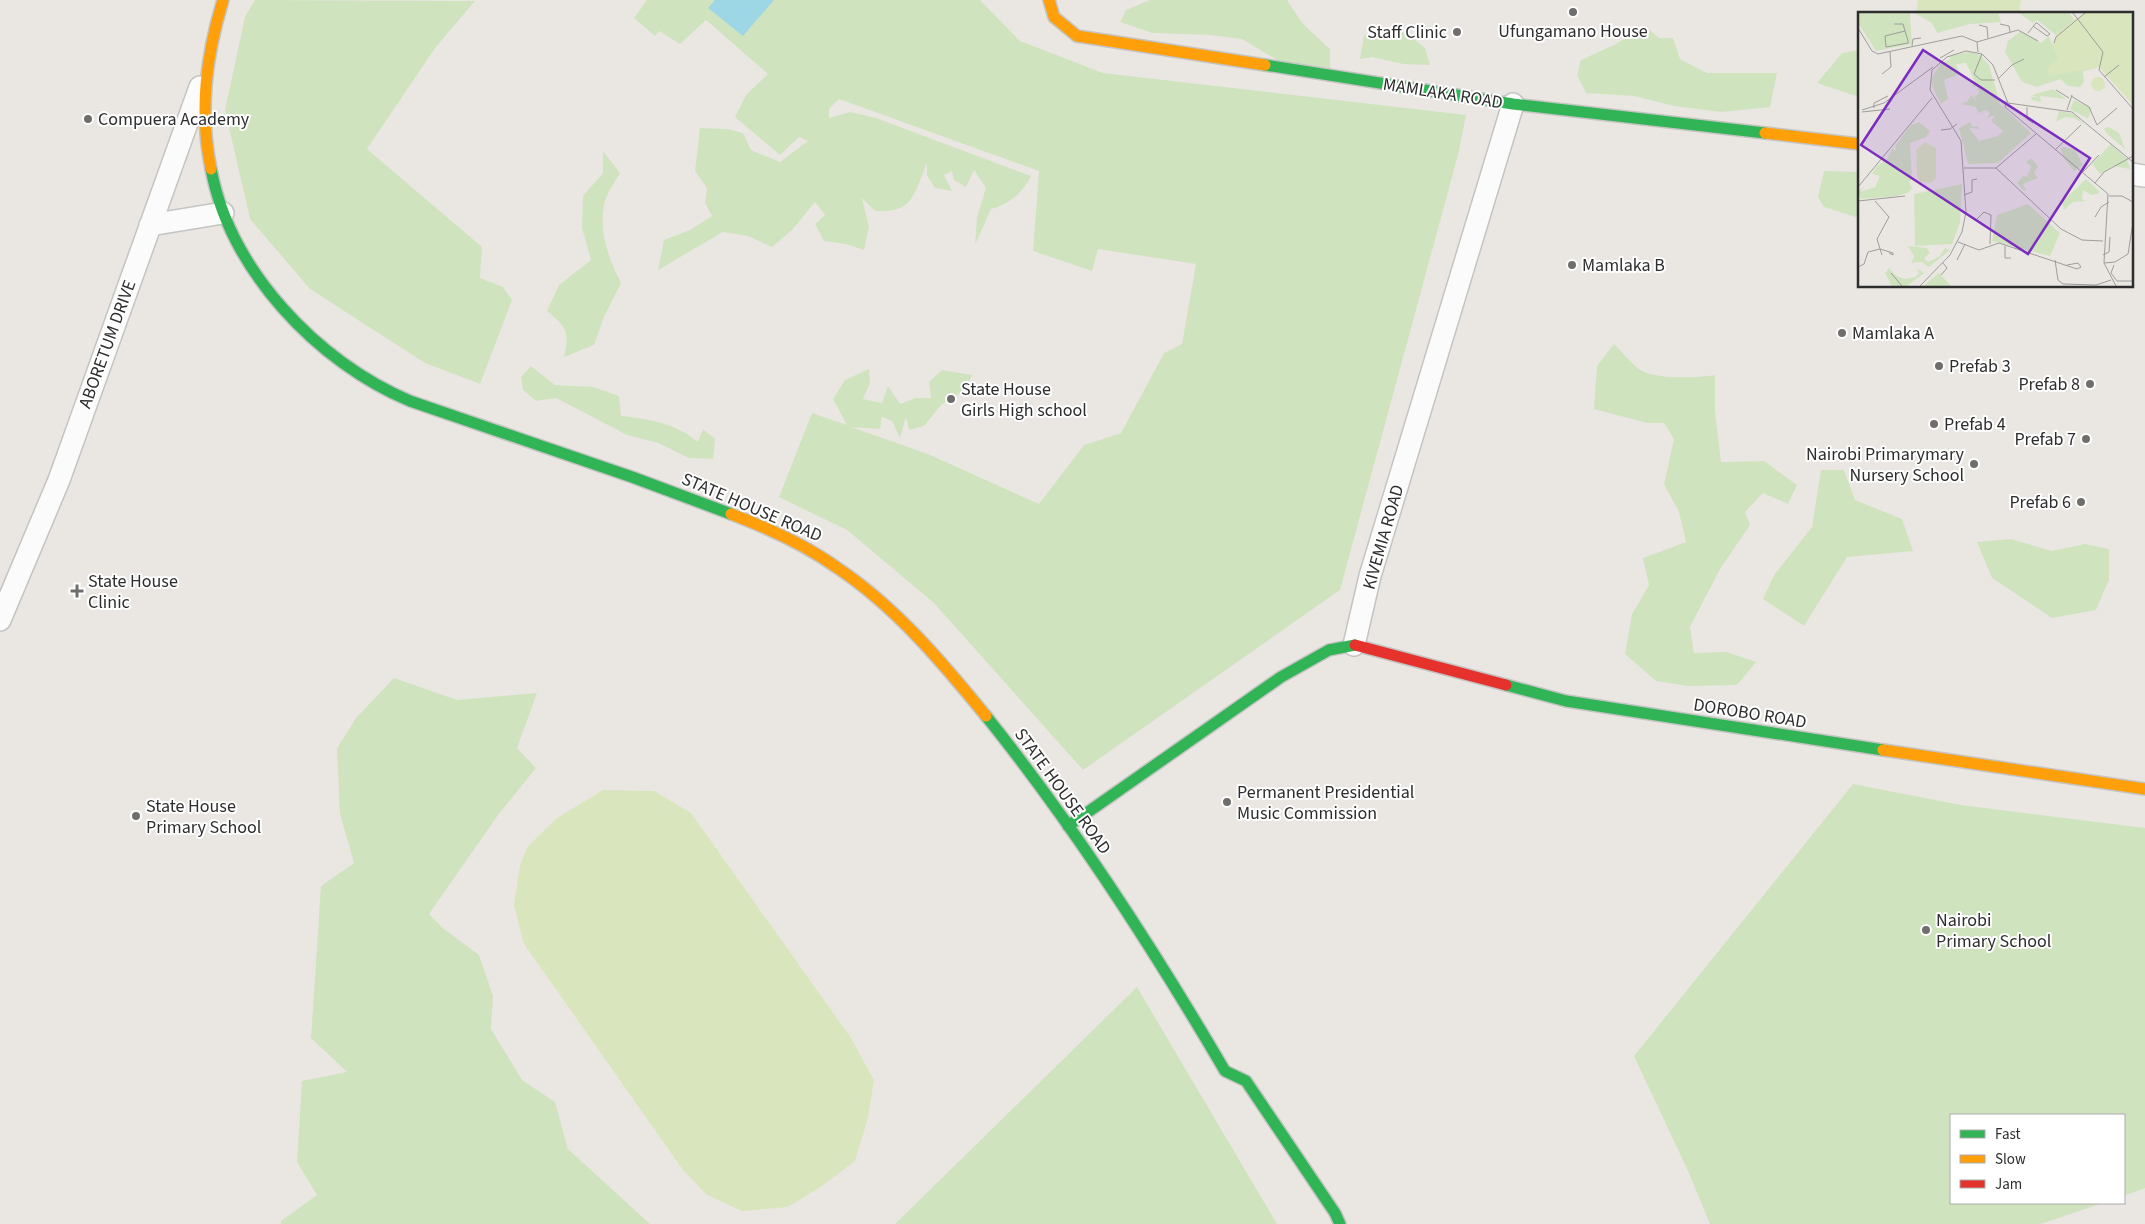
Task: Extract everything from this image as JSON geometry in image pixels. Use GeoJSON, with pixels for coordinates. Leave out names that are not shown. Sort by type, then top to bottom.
{"type":"FeatureCollection","features":[{"type":"Feature","properties":{"kind":"street","name":"STATE HOUSE ROAD"},"geometry":{"type":"LineString","coordinates":[[223,0],[214,26],[207,64],[203,130],[210,173],[222,213],[240,247],[297,324],[325,352],[368,382],[424,406],[726,510],[820,554],[854,579],[915,632],[971,694],[1068,826],[1147,941],[1226,1071],[1246,1081],[1336,1213],[1340,1224]]}},
{"type":"Feature","properties":{"kind":"street","name":"MAMLAKA ROAD"},"geometry":{"type":"LineString","coordinates":[[1049,0],[1049,6],[1057,23],[1077,36],[1513,104],[1858,144]]}},
{"type":"Feature","properties":{"kind":"street","name":"ABORETUM DRIVE"},"geometry":{"type":"LineString","coordinates":[[0,620],[59,480],[207,64]]}},
{"type":"Feature","properties":{"kind":"street","name":"KIVEMIA ROAD"},"geometry":{"type":"LineString","coordinates":[[1354,645],[1373,567],[1513,104]]}},
{"type":"Feature","properties":{"kind":"street"},"geometry":{"type":"LineString","coordinates":[[2132,174],[2145,176]]}},
{"type":"Feature","properties":{"kind":"street"},"geometry":{"type":"LineString","coordinates":[[150,225],[222,213]]}},
{"type":"Feature","properties":{"kind":"street"},"geometry":{"type":"LineString","coordinates":[[1068,826],[1281,677],[1329,650],[1354,645]]}},
{"type":"Feature","properties":{"kind":"street","name":"DOROBO ROAD"},"geometry":{"type":"LineString","coordinates":[[1354,645],[1566,701],[1775,735],[2062,775],[2145,789]]}},
{"type":"Feature","properties":{"kind":"green space"},"geometry":{"type":"Polygon","coordinates":[[[255,0],[475,1],[435,48],[367,149],[482,247],[480,278],[503,287],[512,300],[480,384],[425,363],[310,289],[250,219],[225,110],[245,17],[255,0]]]}},
{"type":"Feature","properties":{"kind":"green space"},"geometry":{"type":"Polygon","coordinates":[[[647,0],[980,0],[1020,41],[1103,73],[1466,115],[1458,155],[1340,590],[1083,770],[934,603],[847,530],[779,497],[812,413],[847,425],[833,399],[845,380],[869,369],[870,383],[863,399],[882,403],[888,386],[900,404],[916,398],[931,398],[929,382],[942,370],[972,375],[965,390],[941,405],[924,426],[909,430],[906,417],[900,438],[892,421],[882,417],[880,429],[851,427],[928,454],[1039,504],[1084,445],[1121,433],[1164,353],[1182,344],[1196,264],[1098,249],[1092,271],[1033,251],[1039,171],[839,99],[829,109],[829,118],[850,112],[876,118],[1031,176],[1024,188],[1015,197],[991,209],[975,245],[977,217],[986,188],[974,170],[966,187],[954,180],[952,171],[944,175],[952,191],[935,188],[927,175],[927,163],[911,199],[898,209],[875,211],[862,198],[869,227],[864,250],[846,244],[824,241],[815,224],[825,215],[815,202],[793,229],[772,247],[748,236],[723,232],[658,270],[664,240],[690,230],[712,216],[705,203],[707,188],[695,171],[700,128],[727,129],[743,133],[751,150],[780,162],[808,141],[799,137],[780,155],[735,117],[746,95],[768,74],[706,20],[680,44],[659,31],[655,36],[634,18],[647,0]]]}},
{"type":"Feature","properties":{"kind":"green space"},"geometry":{"type":"Polygon","coordinates":[[[1150,0],[1287,0],[1303,24],[1330,49],[1330,68],[1282,63],[1242,39],[1210,35],[1153,33],[1120,22],[1126,10],[1150,0]]]}},
{"type":"Feature","properties":{"kind":"green space"},"geometry":{"type":"Polygon","coordinates":[[[1918,0],[2021,0],[2019,12],[1916,12],[1918,0]]]}},
{"type":"Feature","properties":{"kind":"green space"},"geometry":{"type":"Polygon","coordinates":[[[1645,26],[1659,38],[1673,38],[1680,59],[1707,73],[1777,73],[1770,107],[1722,112],[1674,106],[1634,96],[1586,93],[1577,75],[1581,60],[1614,45],[1645,26]]]}},
{"type":"Feature","properties":{"kind":"green space"},"geometry":{"type":"Polygon","coordinates":[[[1405,32],[1425,48],[1430,65],[1403,64],[1372,57],[1360,59],[1364,35],[1405,32]]]}},
{"type":"Feature","properties":{"kind":"green space"},"geometry":{"type":"Polygon","coordinates":[[[1858,50],[1858,97],[1817,83],[1842,53],[1858,50]]]}},
{"type":"Feature","properties":{"kind":"green space"},"geometry":{"type":"Polygon","coordinates":[[[603,151],[620,173],[605,201],[603,222],[608,253],[621,283],[604,317],[594,345],[564,357],[567,341],[565,330],[559,321],[547,311],[559,285],[591,260],[582,228],[583,196],[603,173],[603,151]]]}},
{"type":"Feature","properties":{"kind":"green space"},"geometry":{"type":"Polygon","coordinates":[[[1824,171],[1858,172],[1858,218],[1824,207],[1818,197],[1824,171]]]}},
{"type":"Feature","properties":{"kind":"green space"},"geometry":{"type":"Polygon","coordinates":[[[1614,344],[1639,369],[1646,373],[1665,377],[1715,375],[1715,411],[1721,462],[1764,461],[1797,485],[1788,504],[1763,493],[1745,512],[1750,525],[1720,569],[1690,627],[1694,653],[1727,652],[1756,662],[1737,685],[1688,686],[1656,681],[1625,654],[1632,614],[1649,585],[1643,558],[1686,542],[1679,512],[1664,484],[1674,439],[1664,423],[1647,423],[1594,409],[1597,366],[1614,344]]]}},
{"type":"Feature","properties":{"kind":"green space"},"geometry":{"type":"Polygon","coordinates":[[[531,366],[555,385],[593,387],[619,396],[621,416],[671,426],[698,442],[703,429],[715,439],[713,459],[689,458],[658,443],[627,435],[556,398],[536,401],[523,390],[521,377],[531,366]]]}},
{"type":"Feature","properties":{"kind":"green space"},"geometry":{"type":"Polygon","coordinates":[[[1821,470],[1844,470],[1855,500],[1902,519],[1913,551],[1847,557],[1804,626],[1763,599],[1774,575],[1812,527],[1821,470]]]}},
{"type":"Feature","properties":{"kind":"green space"},"geometry":{"type":"Polygon","coordinates":[[[2011,539],[2052,551],[2085,544],[2109,549],[2109,580],[2096,610],[2052,618],[1992,578],[1977,542],[2011,539]]]}},
{"type":"Feature","properties":{"kind":"green space"},"geometry":{"type":"Polygon","coordinates":[[[394,678],[457,700],[537,693],[517,748],[536,768],[498,815],[429,914],[444,929],[479,955],[493,996],[491,1029],[522,1080],[555,1102],[568,1149],[650,1224],[281,1224],[281,1221],[317,1195],[297,1162],[302,1081],[347,1072],[311,1038],[321,886],[354,863],[340,814],[337,748],[356,718],[394,678]]]}},
{"type":"Feature","properties":{"kind":"green space","name":"Nairobi Primary School"},"geometry":{"type":"Polygon","coordinates":[[[1853,784],[1961,805],[2145,828],[2145,1188],[2125,1196],[2125,1114],[1950,1114],[1950,1204],[2100,1204],[2041,1224],[1710,1224],[1688,1171],[1634,1056],[1853,784]]]}},
{"type":"Feature","properties":{"kind":"green space"},"geometry":{"type":"Polygon","coordinates":[[[603,790],[654,791],[691,813],[851,1038],[874,1080],[868,1118],[855,1161],[822,1186],[788,1207],[742,1211],[707,1195],[683,1170],[524,944],[514,906],[520,865],[528,846],[557,818],[603,790]]]}},
{"type":"Feature","properties":{"kind":"green space"},"geometry":{"type":"Polygon","coordinates":[[[1137,987],[1277,1224],[895,1224],[1137,987]]]}},
{"type":"Feature","properties":{"kind":"water"},"geometry":{"type":"Polygon","coordinates":[[[715,0],[774,0],[743,36],[708,8],[715,0]]]}},
{"type":"Feature","properties":{"kind":"traffic: fast"},"geometry":{"type":"LineString","coordinates":[[1265,65],[1513,104],[1765,133]]}},
{"type":"Feature","properties":{"kind":"traffic: fast"},"geometry":{"type":"LineString","coordinates":[[211,169],[221,206],[237,242],[258,277],[283,308],[311,337],[342,362],[376,384],[410,401],[632,477],[731,514]]}},
{"type":"Feature","properties":{"kind":"traffic: fast"},"geometry":{"type":"LineString","coordinates":[[1068,826],[1281,677],[1329,650],[1355,645]]}},
{"type":"Feature","properties":{"kind":"traffic: fast"},"geometry":{"type":"LineString","coordinates":[[1506,685],[1566,701],[1883,750]]}},
{"type":"Feature","properties":{"kind":"traffic: fast"},"geometry":{"type":"LineString","coordinates":[[986,716],[1051,801],[1112,889],[1170,979],[1225,1071],[1246,1081],[1335,1213],[1340,1224]]}},
{"type":"Feature","properties":{"kind":"traffic: slow"},"geometry":{"type":"LineString","coordinates":[[211,169],[205,126],[206,84],[212,42],[223,0]]}},
{"type":"Feature","properties":{"kind":"traffic: slow"},"geometry":{"type":"LineString","coordinates":[[1049,0],[1054,17],[1077,36],[1265,65]]}},
{"type":"Feature","properties":{"kind":"traffic: slow"},"geometry":{"type":"LineString","coordinates":[[1765,133],[1858,144]]}},
{"type":"Feature","properties":{"kind":"traffic: slow"},"geometry":{"type":"LineString","coordinates":[[731,514],[798,544],[858,582],[917,636],[986,716]]}},
{"type":"Feature","properties":{"kind":"traffic: slow"},"geometry":{"type":"LineString","coordinates":[[1883,750],[2145,789]]}},
{"type":"Feature","properties":{"kind":"traffic: jam"},"geometry":{"type":"LineString","coordinates":[[1355,645],[1506,685]]}},
{"type":"Feature","properties":{"kind":"place","name":"Ufungamano House"},"geometry":{"type":"Point","coordinates":[1573,12]}},
{"type":"Feature","properties":{"kind":"place","name":"Staff Clinic"},"geometry":{"type":"Point","coordinates":[1457,32]}},
{"type":"Feature","properties":{"kind":"place","name":"Compuera Academy"},"geometry":{"type":"Point","coordinates":[88,119]}},
{"type":"Feature","properties":{"kind":"place","name":"Mamlaka B"},"geometry":{"type":"Point","coordinates":[1572,265]}},
{"type":"Feature","properties":{"kind":"place","name":"Mamlaka A"},"geometry":{"type":"Point","coordinates":[1842,333]}},
{"type":"Feature","properties":{"kind":"place","name":"Prefab 3"},"geometry":{"type":"Point","coordinates":[1939,366]}},
{"type":"Feature","properties":{"kind":"place","name":"Prefab 8"},"geometry":{"type":"Point","coordinates":[2090,384]}},
{"type":"Feature","properties":{"kind":"place","name":"State House Girls High school"},"geometry":{"type":"Point","coordinates":[951,399]}},
{"type":"Feature","properties":{"kind":"place","name":"Prefab 4"},"geometry":{"type":"Point","coordinates":[1934,424]}},
{"type":"Feature","properties":{"kind":"place","name":"Prefab 7"},"geometry":{"type":"Point","coordinates":[2086,439]}},
{"type":"Feature","properties":{"kind":"place","name":"Nairobi Primarymary Nursery School"},"geometry":{"type":"Point","coordinates":[1974,464]}},
{"type":"Feature","properties":{"kind":"place","name":"Prefab 6"},"geometry":{"type":"Point","coordinates":[2081,502]}},
{"type":"Feature","properties":{"kind":"place","name":"State House Clinic"},"geometry":{"type":"Point","coordinates":[77,591]}},
{"type":"Feature","properties":{"kind":"place","name":"Permanent Presidential Music Commission"},"geometry":{"type":"Point","coordinates":[1227,802]}},
{"type":"Feature","properties":{"kind":"place","name":"State House Primary School"},"geometry":{"type":"Point","coordinates":[136,816]}},
{"type":"Feature","properties":{"kind":"place","name":"Nairobi Primary School"},"geometry":{"type":"Point","coordinates":[1926,930]}}]}
